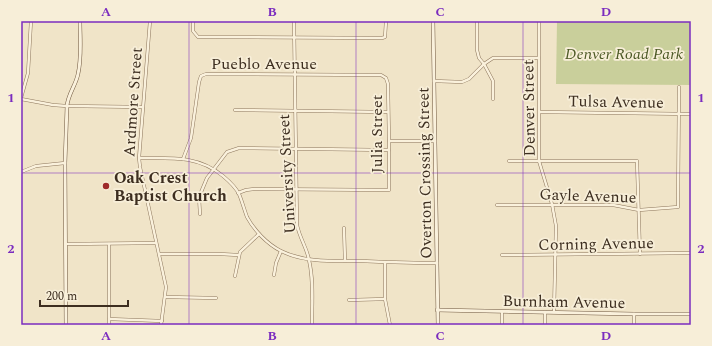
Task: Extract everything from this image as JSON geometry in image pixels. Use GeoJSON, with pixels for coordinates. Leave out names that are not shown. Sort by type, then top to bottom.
{"type":"FeatureCollection","features":[{"type":"Feature","properties":{"kind":"street"},"geometry":{"type":"LineString","coordinates":[[31,21],[28,73],[21,99],[67,106],[143,107]]}},
{"type":"Feature","properties":{"kind":"street"},"geometry":{"type":"LineString","coordinates":[[66,325],[65,163],[67,106],[68,97],[78,76],[80,65],[80,21]]}},
{"type":"Feature","properties":{"kind":"street","name":"Ardmore Street"},"geometry":{"type":"LineString","coordinates":[[150,21],[139,158],[166,287],[161,325]]}},
{"type":"Feature","properties":{"kind":"street"},"geometry":{"type":"LineString","coordinates":[[193,21],[193,31],[198,37],[382,38],[385,37],[386,21]]}},
{"type":"Feature","properties":{"kind":"street","name":"University Street"},"geometry":{"type":"LineString","coordinates":[[294,21],[297,225],[299,236],[309,259],[312,283],[312,325]]}},
{"type":"Feature","properties":{"kind":"street","name":"Overton Crossing Street"},"geometry":{"type":"LineString","coordinates":[[433,21],[438,325]]}},
{"type":"Feature","properties":{"kind":"street"},"geometry":{"type":"LineString","coordinates":[[477,21],[477,50],[479,58],[493,81],[493,98]]}},
{"type":"Feature","properties":{"kind":"street","name":"Denver Street"},"geometry":{"type":"LineString","coordinates":[[539,21],[539,161],[552,204],[556,226],[554,313]]}},
{"type":"Feature","properties":{"kind":"street"},"geometry":{"type":"LineString","coordinates":[[434,81],[462,82],[469,79],[484,64],[494,58],[539,58]]}},
{"type":"Feature","properties":{"kind":"street","name":"Pueblo Avenue"},"geometry":{"type":"LineString","coordinates":[[183,159],[191,138],[199,82],[201,76],[206,74],[294,74],[381,76],[386,78]]}},
{"type":"Feature","properties":{"kind":"street","name":"Julia Street"},"geometry":{"type":"LineString","coordinates":[[297,189],[388,190],[388,84],[386,78]]}},
{"type":"Feature","properties":{"kind":"street"},"geometry":{"type":"LineString","coordinates":[[679,87],[679,114]]}},
{"type":"Feature","properties":{"kind":"street"},"geometry":{"type":"LineString","coordinates":[[235,110],[388,112]]}},
{"type":"Feature","properties":{"kind":"street","name":"Tulsa Avenue"},"geometry":{"type":"LineString","coordinates":[[540,112],[691,114]]}},
{"type":"Feature","properties":{"kind":"street","name":"Gayle Avenue"},"geometry":{"type":"LineString","coordinates":[[497,205],[613,205],[639,210],[678,207],[679,114]]}},
{"type":"Feature","properties":{"kind":"street"},"geometry":{"type":"LineString","coordinates":[[389,141],[434,141]]}},
{"type":"Feature","properties":{"kind":"street"},"geometry":{"type":"LineString","coordinates":[[200,214],[199,197],[208,178],[226,152],[239,148],[389,150]]}},
{"type":"Feature","properties":{"kind":"street"},"geometry":{"type":"LineString","coordinates":[[139,158],[183,159],[204,164],[215,169],[232,184],[238,193],[248,218],[259,234],[269,244],[293,256],[309,259],[344,261],[437,263]]}},
{"type":"Feature","properties":{"kind":"street"},"geometry":{"type":"LineString","coordinates":[[509,161],[637,161],[640,254]]}},
{"type":"Feature","properties":{"kind":"street"},"geometry":{"type":"LineString","coordinates":[[21,172],[36,166],[65,163]]}},
{"type":"Feature","properties":{"kind":"street"},"geometry":{"type":"LineString","coordinates":[[238,193],[254,189],[297,189]]}},
{"type":"Feature","properties":{"kind":"street"},"geometry":{"type":"LineString","coordinates":[[344,228],[344,261]]}},
{"type":"Feature","properties":{"kind":"street"},"geometry":{"type":"LineString","coordinates":[[236,276],[238,255],[245,245],[259,234]]}},
{"type":"Feature","properties":{"kind":"street"},"geometry":{"type":"LineString","coordinates":[[66,244],[156,243]]}},
{"type":"Feature","properties":{"kind":"street"},"geometry":{"type":"LineString","coordinates":[[109,244],[109,325]]}},
{"type":"Feature","properties":{"kind":"street"},"geometry":{"type":"LineString","coordinates":[[274,275],[280,250]]}},
{"type":"Feature","properties":{"kind":"street","name":"Corning Avenue"},"geometry":{"type":"LineString","coordinates":[[502,256],[691,253]]}},
{"type":"Feature","properties":{"kind":"street"},"geometry":{"type":"LineString","coordinates":[[160,254],[238,255]]}},
{"type":"Feature","properties":{"kind":"street"},"geometry":{"type":"LineString","coordinates":[[385,262],[385,299],[390,325]]}},
{"type":"Feature","properties":{"kind":"street"},"geometry":{"type":"LineString","coordinates":[[166,296],[216,298]]}},
{"type":"Feature","properties":{"kind":"street"},"geometry":{"type":"LineString","coordinates":[[349,300],[385,299]]}},
{"type":"Feature","properties":{"kind":"street","name":"Burnham Avenue"},"geometry":{"type":"LineString","coordinates":[[437,310],[691,314]]}},
{"type":"Feature","properties":{"kind":"street"},"geometry":{"type":"LineString","coordinates":[[502,312],[502,325]]}},
{"type":"Feature","properties":{"kind":"street"},"geometry":{"type":"LineString","coordinates":[[545,312],[545,325]]}},
{"type":"Feature","properties":{"kind":"street"},"geometry":{"type":"LineString","coordinates":[[634,314],[634,325]]}},
{"type":"Feature","properties":{"kind":"street"},"geometry":{"type":"LineString","coordinates":[[109,319],[162,321]]}},
{"type":"Feature","properties":{"kind":"green space","name":"Denver Road Park"},"geometry":{"type":"Polygon","coordinates":[[[557,21],[691,21],[691,85],[556,84],[557,21]]]}},
{"type":"Feature","properties":{"kind":"place","name":"Oak Crest Baptist Church"},"geometry":{"type":"Point","coordinates":[106,186]}}]}
